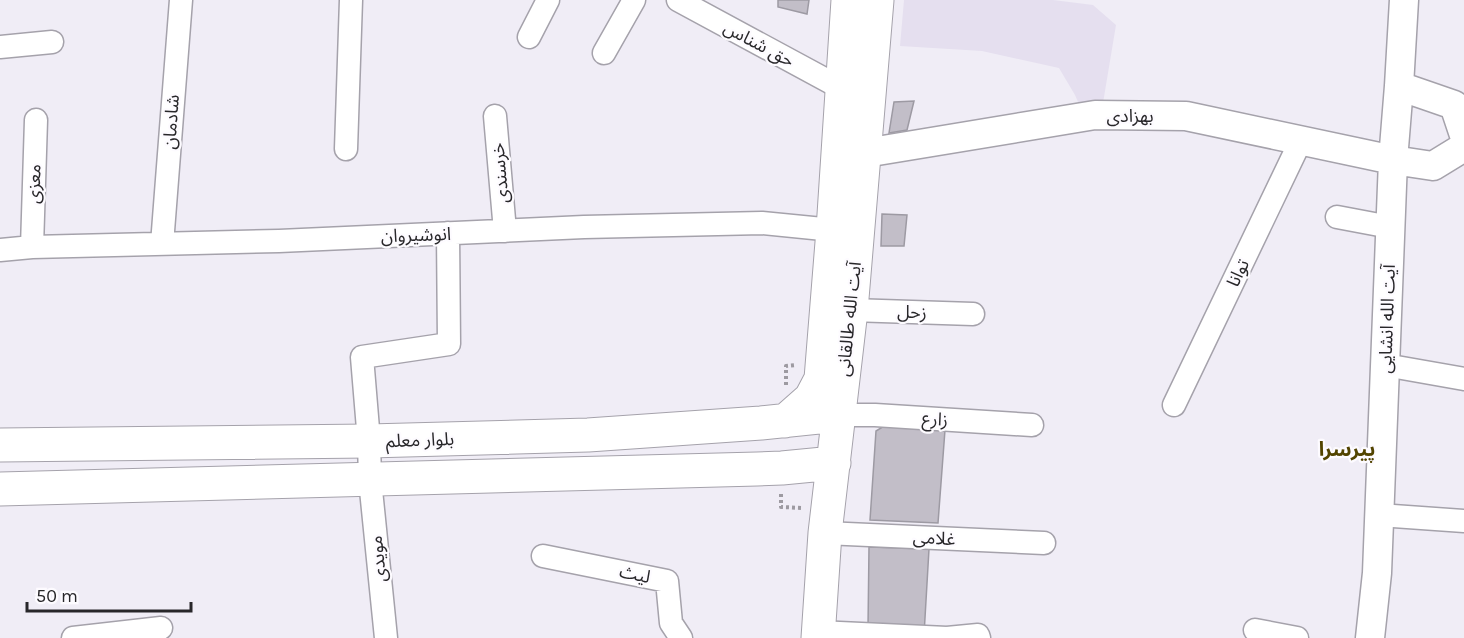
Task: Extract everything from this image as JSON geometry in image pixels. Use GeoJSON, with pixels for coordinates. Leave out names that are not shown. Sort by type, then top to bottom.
{"type":"FeatureCollection","features":[{"type":"Feature","properties":{"kind":"main road","name":"آیت الله طالقانی"},"geometry":{"type":"LineString","coordinates":[[785,421],[811,398],[821,379],[848,0]]}},
{"type":"Feature","properties":{"kind":"main road","name":"آیت الله طالقانی"},"geometry":{"type":"LineString","coordinates":[[818,635],[825,533],[851,310],[877,0]]}},
{"type":"Feature","properties":{"kind":"main road","name":"بلوار معلم"},"geometry":{"type":"LineString","coordinates":[[0,445],[369,441],[588,435],[838,415]]}},
{"type":"Feature","properties":{"kind":"main road"},"geometry":{"type":"LineString","coordinates":[[0,489],[765,469],[834,463]]}},
{"type":"Feature","properties":{"kind":"street","name":"شادمان"},"geometry":{"type":"LineString","coordinates":[[162,244],[181,0]]}},
{"type":"Feature","properties":{"kind":"street"},"geometry":{"type":"LineString","coordinates":[[346,149],[351,0]]}},
{"type":"Feature","properties":{"kind":"street"},"geometry":{"type":"LineString","coordinates":[[529,37],[548,0]]}},
{"type":"Feature","properties":{"kind":"street"},"geometry":{"type":"LineString","coordinates":[[604,53],[634,0]]}},
{"type":"Feature","properties":{"kind":"street","name":"حق شناس"},"geometry":{"type":"LineString","coordinates":[[678,0],[841,88]]}},
{"type":"Feature","properties":{"kind":"street","name":"آیت الله انشایی"},"geometry":{"type":"LineString","coordinates":[[1370,638],[1377,573],[1393,160],[1404,0]]}},
{"type":"Feature","properties":{"kind":"street"},"geometry":{"type":"LineString","coordinates":[[0,47],[52,42]]}},
{"type":"Feature","properties":{"kind":"street"},"geometry":{"type":"LineString","coordinates":[[1399,86],[1454,105],[1464,135]]}},
{"type":"Feature","properties":{"kind":"street","name":"بهزادی"},"geometry":{"type":"LineString","coordinates":[[865,153],[1095,115],[1186,116],[1393,160],[1433,166],[1464,147]]}},
{"type":"Feature","properties":{"kind":"street","name":"خرسندی"},"geometry":{"type":"LineString","coordinates":[[495,116],[505,231]]}},
{"type":"Feature","properties":{"kind":"street","name":"معزی"},"geometry":{"type":"LineString","coordinates":[[32,247],[36,120]]}},
{"type":"Feature","properties":{"kind":"street","name":"توانا"},"geometry":{"type":"LineString","coordinates":[[1174,405],[1301,140]]}},
{"type":"Feature","properties":{"kind":"street"},"geometry":{"type":"LineString","coordinates":[[1337,217],[1390,226]]}},
{"type":"Feature","properties":{"kind":"street","name":"انوشیروان"},"geometry":{"type":"LineString","coordinates":[[0,250],[32,247],[279,241],[584,227],[762,223],[832,230]]}},
{"type":"Feature","properties":{"kind":"street","name":"مویدی"},"geometry":{"type":"LineString","coordinates":[[386,638],[370,480],[362,357],[449,345],[448,233]]}},
{"type":"Feature","properties":{"kind":"street","name":"زحل"},"geometry":{"type":"LineString","coordinates":[[851,310],[973,314]]}},
{"type":"Feature","properties":{"kind":"street"},"geometry":{"type":"LineString","coordinates":[[1385,366],[1464,379]]}},
{"type":"Feature","properties":{"kind":"street","name":"زارع"},"geometry":{"type":"LineString","coordinates":[[838,415],[875,415],[1032,425]]}},
{"type":"Feature","properties":{"kind":"street"},"geometry":{"type":"LineString","coordinates":[[1379,515],[1464,521]]}},
{"type":"Feature","properties":{"kind":"street","name":"غلامی"},"geometry":{"type":"LineString","coordinates":[[825,533],[1044,543]]}},
{"type":"Feature","properties":{"kind":"street","name":"لیث"},"geometry":{"type":"LineString","coordinates":[[543,556],[667,581],[671,623],[681,638]]}},
{"type":"Feature","properties":{"kind":"street"},"geometry":{"type":"LineString","coordinates":[[73,638],[161,628]]}},
{"type":"Feature","properties":{"kind":"street"},"geometry":{"type":"LineString","coordinates":[[1255,630],[1297,638]]}},
{"type":"Feature","properties":{"kind":"street"},"geometry":{"type":"LineString","coordinates":[[818,635],[947,638],[978,635],[979,638]]}},
{"type":"Feature","properties":{"kind":"shaded area"},"geometry":{"type":"Polygon","coordinates":[[[904,0],[1053,0],[1093,5],[1116,25],[1102,109],[1082,111],[1059,68],[982,51],[900,46],[904,0]]]}},
{"type":"Feature","properties":{"kind":"building"},"geometry":{"type":"Polygon","coordinates":[[[778,0],[809,0],[807,14],[778,7],[778,0]]]}},
{"type":"Feature","properties":{"kind":"building"},"geometry":{"type":"Polygon","coordinates":[[[914,101],[907,130],[889,133],[894,102],[914,101]]]}},
{"type":"Feature","properties":{"kind":"building"},"geometry":{"type":"Polygon","coordinates":[[[882,214],[907,215],[904,246],[881,246],[882,214]]]}},
{"type":"Feature","properties":{"kind":"building"},"geometry":{"type":"Polygon","coordinates":[[[889,423],[945,430],[938,523],[870,520],[876,431],[889,423]]]}},
{"type":"Feature","properties":{"kind":"building"},"geometry":{"type":"Polygon","coordinates":[[[869,547],[929,549],[924,635],[868,628],[869,547]]]}},
{"type":"Feature","properties":{"kind":"district","name":"پیرسرا"},"geometry":{"type":"Point","coordinates":[1347,449]}}]}
